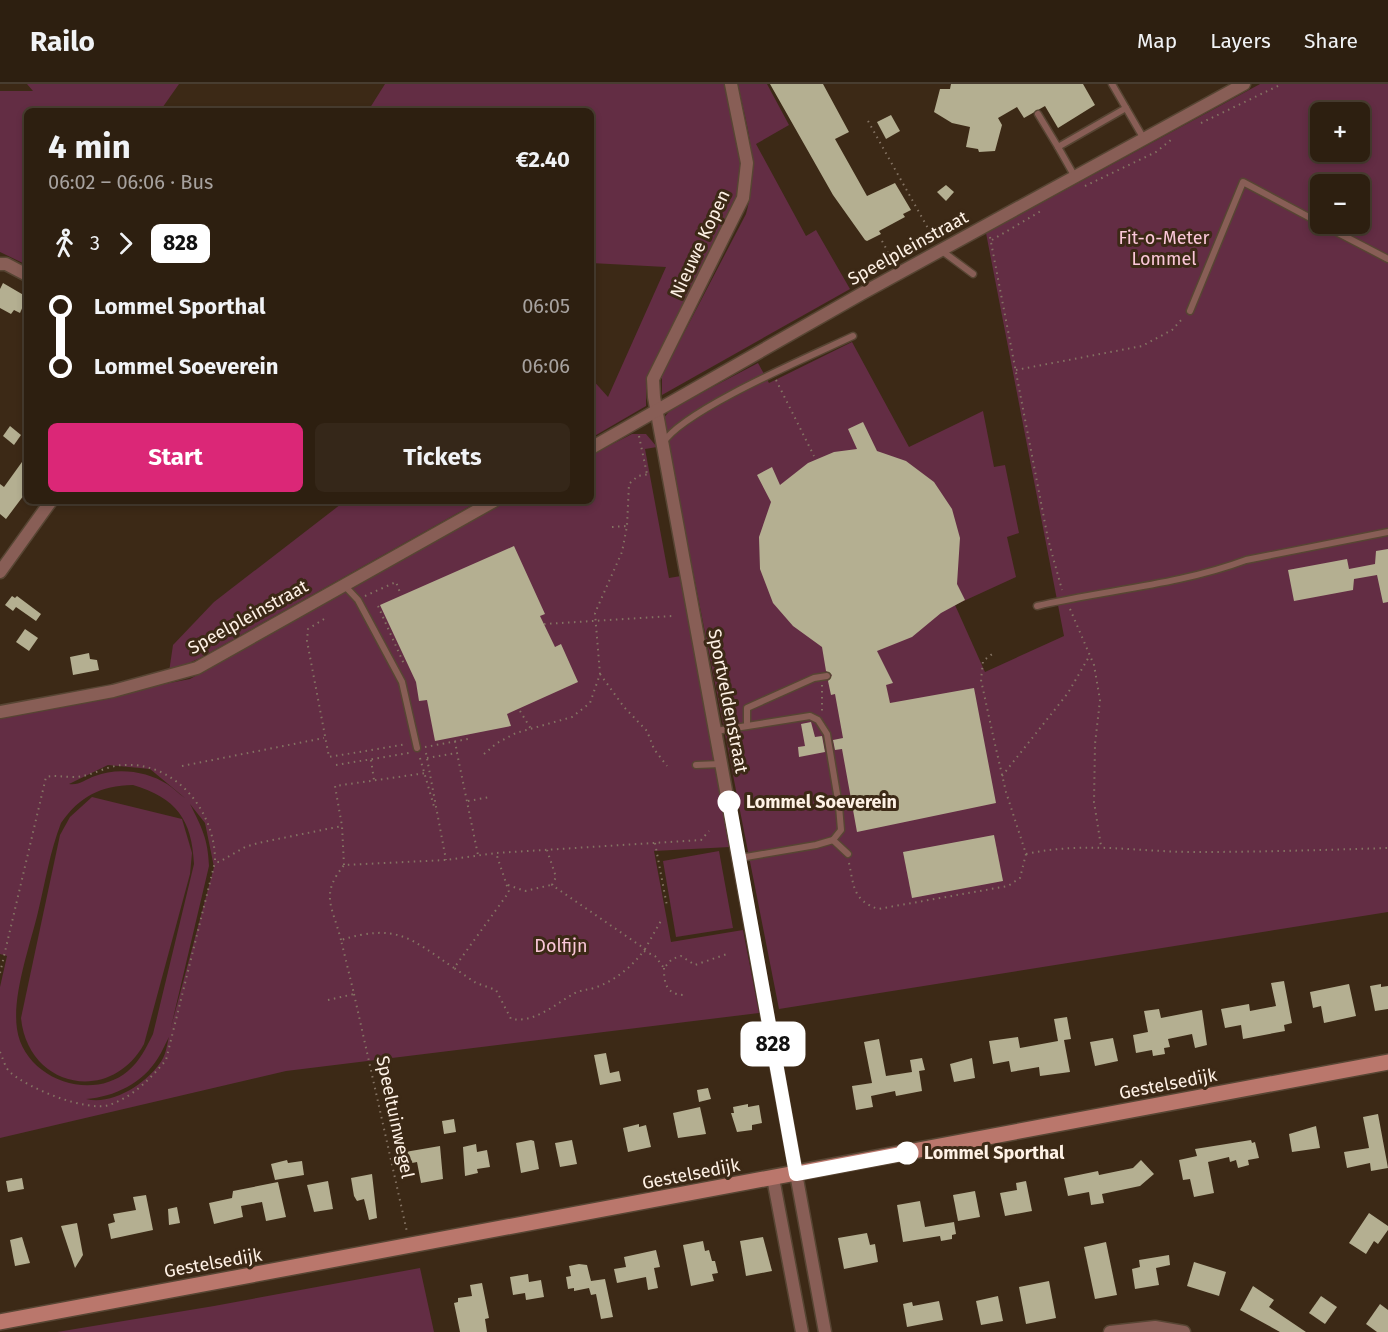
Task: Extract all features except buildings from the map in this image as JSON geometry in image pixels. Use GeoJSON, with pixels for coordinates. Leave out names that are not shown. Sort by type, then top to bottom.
{"type":"FeatureCollection","features":[{"type":"Feature","properties":{"kind":"main road","name":"Gestelsedijk"},"geometry":{"type":"LineString","coordinates":[[0,1322],[1388,1062]]}},
{"type":"Feature","properties":{"kind":"street","name":"Nieuwe Kopen"},"geometry":{"type":"LineString","coordinates":[[656,412],[652,379],[743,198],[747,163],[731,84]]}},
{"type":"Feature","properties":{"kind":"street","name":"Speelpleinstraat"},"geometry":{"type":"LineString","coordinates":[[594,446],[900,273],[1244,84]]}},
{"type":"Feature","properties":{"kind":"street"},"geometry":{"type":"LineString","coordinates":[[0,264],[6,264],[24,273]]}},
{"type":"Feature","properties":{"kind":"street","name":"Sportveldenstraat"},"geometry":{"type":"LineString","coordinates":[[656,412],[740,858],[825,1332]]}},
{"type":"Feature","properties":{"kind":"street"},"geometry":{"type":"LineString","coordinates":[[0,572],[49,504]]}},
{"type":"Feature","properties":{"kind":"street","name":"Speelpleinstraat"},"geometry":{"type":"LineString","coordinates":[[0,712],[113,691],[197,668],[344,585],[475,505]]}},
{"type":"Feature","properties":{"kind":"street"},"geometry":{"type":"LineString","coordinates":[[773,1178],[802,1332]]}},
{"type":"Feature","properties":{"kind":"street"},"geometry":{"type":"LineString","coordinates":[[1110,1332],[1155,1327],[1184,1332]]}},
{"type":"Feature","properties":{"kind":"lane"},"geometry":{"type":"LineString","coordinates":[[1112,84],[1144,139]]}},
{"type":"Feature","properties":{"kind":"lane"},"geometry":{"type":"LineString","coordinates":[[1058,147],[1126,108]]}},
{"type":"Feature","properties":{"kind":"lane"},"geometry":{"type":"LineString","coordinates":[[1038,114],[1076,177]]}},
{"type":"Feature","properties":{"kind":"lane"},"geometry":{"type":"LineString","coordinates":[[1190,311],[1243,182],[1310,218]]}},
{"type":"Feature","properties":{"kind":"lane"},"geometry":{"type":"LineString","coordinates":[[1341,234],[1388,259]]}},
{"type":"Feature","properties":{"kind":"lane"},"geometry":{"type":"LineString","coordinates":[[939,252],[973,274]]}},
{"type":"Feature","properties":{"kind":"lane"},"geometry":{"type":"LineString","coordinates":[[661,446],[680,424],[773,374],[853,336]]}},
{"type":"Feature","properties":{"kind":"lane"},"geometry":{"type":"LineString","coordinates":[[1037,606],[1104,595],[1224,568],[1246,560],[1388,532]]}},
{"type":"Feature","properties":{"kind":"lane"},"geometry":{"type":"LineString","coordinates":[[344,585],[358,600],[402,682],[417,750]]}},
{"type":"Feature","properties":{"kind":"lane"},"geometry":{"type":"LineString","coordinates":[[747,726],[747,708],[814,678],[827,676]]}},
{"type":"Feature","properties":{"kind":"lane"},"geometry":{"type":"LineString","coordinates":[[716,731],[810,716],[821,724],[827,734],[841,830],[833,840],[740,858]]}},
{"type":"Feature","properties":{"kind":"lane"},"geometry":{"type":"LineString","coordinates":[[696,765],[722,764]]}},
{"type":"Feature","properties":{"kind":"lane"},"geometry":{"type":"LineString","coordinates":[[833,840],[848,854]]}},
{"type":"Feature","properties":{"kind":"path"},"geometry":{"type":"LineString","coordinates":[[1198,124],[1282,84]]}},
{"type":"Feature","properties":{"kind":"path"},"geometry":{"type":"LineString","coordinates":[[868,121],[939,252]]}},
{"type":"Feature","properties":{"kind":"path"},"geometry":{"type":"LineString","coordinates":[[1078,190],[1156,152],[1178,134]]}},
{"type":"Feature","properties":{"kind":"path"},"geometry":{"type":"LineString","coordinates":[[991,240],[1042,210]]}},
{"type":"Feature","properties":{"kind":"path"},"geometry":{"type":"LineString","coordinates":[[987,226],[1048,539],[1065,600],[1090,655],[1100,700],[1095,744],[1094,802],[1101,846]]}},
{"type":"Feature","properties":{"kind":"path"},"geometry":{"type":"LineString","coordinates":[[882,241],[900,273]]}},
{"type":"Feature","properties":{"kind":"path"},"geometry":{"type":"LineString","coordinates":[[1016,370],[1142,346],[1172,330],[1190,311]]}},
{"type":"Feature","properties":{"kind":"path"},"geometry":{"type":"LineString","coordinates":[[773,374],[814,456]]}},
{"type":"Feature","properties":{"kind":"path"},"geometry":{"type":"LineString","coordinates":[[484,754],[497,742],[516,733],[572,717],[590,702],[600,674],[595,613],[622,552],[627,526],[629,484],[638,476],[648,474],[639,432],[630,434],[627,428]]}},
{"type":"Feature","properties":{"kind":"path"},"geometry":{"type":"LineString","coordinates":[[612,526],[627,526]]}},
{"type":"Feature","properties":{"kind":"path"},"geometry":{"type":"LineString","coordinates":[[358,600],[396,582],[401,595]]}},
{"type":"Feature","properties":{"kind":"path"},"geometry":{"type":"LineString","coordinates":[[544,624],[672,616]]}},
{"type":"Feature","properties":{"kind":"path"},"geometry":{"type":"LineString","coordinates":[[324,619],[308,629],[307,641],[329,757],[399,745]]}},
{"type":"Feature","properties":{"kind":"path"},"geometry":{"type":"LineString","coordinates":[[848,854],[854,891],[864,904],[878,909],[1008,886],[1020,878],[1026,854],[1002,776],[981,680],[983,661],[995,652]]}},
{"type":"Feature","properties":{"kind":"path"},"geometry":{"type":"LineString","coordinates":[[1002,776],[1068,693],[1090,655]]}},
{"type":"Feature","properties":{"kind":"path"},"geometry":{"type":"LineString","coordinates":[[600,674],[624,707],[647,730],[654,749],[667,766]]}},
{"type":"Feature","properties":{"kind":"path"},"geometry":{"type":"LineString","coordinates":[[822,691],[824,696]]}},
{"type":"Feature","properties":{"kind":"path"},"geometry":{"type":"LineString","coordinates":[[520,711],[532,730]]}},
{"type":"Feature","properties":{"kind":"path"},"geometry":{"type":"LineString","coordinates":[[182,766],[324,738]]}},
{"type":"Feature","properties":{"kind":"path"},"geometry":{"type":"LineString","coordinates":[[425,747],[468,739]]}},
{"type":"Feature","properties":{"kind":"path"},"geometry":{"type":"LineString","coordinates":[[455,741],[478,855]]}},
{"type":"Feature","properties":{"kind":"path"},"geometry":{"type":"LineString","coordinates":[[336,765],[417,750]]}},
{"type":"Feature","properties":{"kind":"path"},"geometry":{"type":"LineString","coordinates":[[427,758],[457,753]]}},
{"type":"Feature","properties":{"kind":"path"},"geometry":{"type":"LineString","coordinates":[[370,759],[374,780]]}},
{"type":"Feature","properties":{"kind":"path"},"geometry":{"type":"LineString","coordinates":[[421,759],[429,772],[438,801],[437,812],[446,860]]}},
{"type":"Feature","properties":{"kind":"path"},"geometry":{"type":"LineString","coordinates":[[0,974],[46,777],[75,777],[124,765],[158,771],[183,787],[201,808],[211,831],[216,862],[166,1060],[146,1083],[108,1105],[88,1105],[49,1093],[20,1079],[8,1071],[0,1052]]}},
{"type":"Feature","properties":{"kind":"path"},"geometry":{"type":"LineString","coordinates":[[424,765],[432,802],[437,812]]}},
{"type":"Feature","properties":{"kind":"path"},"geometry":{"type":"LineString","coordinates":[[426,773],[335,786],[342,826],[344,865],[446,860],[496,853],[701,840],[709,831]]}},
{"type":"Feature","properties":{"kind":"path"},"geometry":{"type":"LineString","coordinates":[[468,801],[490,797]]}},
{"type":"Feature","properties":{"kind":"path"},"geometry":{"type":"LineString","coordinates":[[216,862],[258,843],[342,826]]}},
{"type":"Feature","properties":{"kind":"path"},"geometry":{"type":"LineString","coordinates":[[655,843],[667,906]]}},
{"type":"Feature","properties":{"kind":"path"},"geometry":{"type":"LineString","coordinates":[[1026,854],[1053,848],[1101,846],[1196,852],[1388,848]]}},
{"type":"Feature","properties":{"kind":"path"},"geometry":{"type":"LineString","coordinates":[[547,850],[556,877],[552,885]]}},
{"type":"Feature","properties":{"kind":"path"},"geometry":{"type":"LineString","coordinates":[[454,968],[509,892],[496,853]]}},
{"type":"Feature","properties":{"kind":"path","name":"Speeltuinwegel"},"geometry":{"type":"LineString","coordinates":[[344,865],[331,881],[328,890],[354,994],[410,1246]]}},
{"type":"Feature","properties":{"kind":"path"},"geometry":{"type":"LineString","coordinates":[[508,885],[525,891],[552,885],[655,957],[664,968],[667,988],[671,993],[683,995]]}},
{"type":"Feature","properties":{"kind":"path"},"geometry":{"type":"LineString","coordinates":[[341,940],[379,931],[397,934],[423,946],[476,983],[496,990],[511,1019],[522,1021],[543,1013],[578,992],[595,988],[616,977],[639,960],[662,919]]}},
{"type":"Feature","properties":{"kind":"path"},"geometry":{"type":"LineString","coordinates":[[664,968],[672,960],[681,956],[695,965],[727,954]]}},
{"type":"Feature","properties":{"kind":"path"},"geometry":{"type":"LineString","coordinates":[[328,999],[354,994]]}},
{"type":"Feature","properties":{"kind":"green space"},"geometry":{"type":"Polygon","coordinates":[[[27,84],[179,84],[162,108],[24,108],[24,264],[0,252],[0,91],[33,91],[27,84]]]}},
{"type":"Feature","properties":{"kind":"green space"},"geometry":{"type":"Polygon","coordinates":[[[385,84],[727,84],[744,171],[740,201],[651,371],[646,387],[646,406],[594,436],[594,381],[608,397],[666,267],[594,263],[594,108],[370,108],[385,84]]]}},
{"type":"Feature","properties":{"kind":"green space"},"geometry":{"type":"Polygon","coordinates":[[[738,84],[767,84],[789,125],[756,144],[806,236],[816,230],[850,289],[662,395],[662,375],[746,214],[750,196],[752,164],[749,133],[738,84]]]}},
{"type":"Feature","properties":{"kind":"green space","name":"Fit-o-Meter Lommel"},"geometry":{"type":"Polygon","coordinates":[[[1260,84],[1388,84],[1388,912],[779,1009],[663,419],[671,409],[758,363],[769,383],[852,342],[909,447],[983,411],[994,467],[1005,465],[1019,533],[1007,537],[1016,577],[955,605],[985,672],[1064,636],[986,233],[1260,84]]]}},
{"type":"Feature","properties":{"kind":"green space","name":"Dolfijn"},"geometry":{"type":"Polygon","coordinates":[[[632,434],[646,434],[657,447],[645,449],[669,578],[681,576],[730,847],[654,851],[671,942],[743,930],[759,1013],[286,1071],[0,1138],[0,987],[7,956],[0,954],[0,716],[190,679],[500,504],[594,504],[594,453],[632,434]],[[108,765],[69,784],[79,783],[104,773],[122,771],[141,773],[159,780],[185,798],[150,769],[108,765]],[[133,785],[110,788],[92,794],[83,799],[61,823],[19,986],[16,1016],[22,1046],[32,1061],[45,1072],[78,1085],[96,1085],[113,1080],[132,1067],[148,1044],[153,1034],[194,864],[190,834],[179,812],[160,796],[133,785]],[[190,804],[206,841],[209,866],[171,1027],[214,867],[205,823],[190,804]],[[169,1037],[152,1067],[136,1081],[117,1092],[86,1099],[107,1099],[118,1096],[139,1084],[156,1069],[162,1060],[169,1037]]]}},
{"type":"Feature","properties":{"kind":"green space"},"geometry":{"type":"Polygon","coordinates":[[[341,504],[474,504],[200,658],[169,672],[173,645],[214,602],[341,504]]]}},
{"type":"Feature","properties":{"kind":"green space"},"geometry":{"type":"Polygon","coordinates":[[[92,797],[182,819],[192,853],[190,874],[144,1044],[129,1063],[111,1076],[92,1081],[72,1080],[54,1073],[38,1060],[27,1042],[21,1018],[60,835],[70,817],[92,797]]]}},
{"type":"Feature","properties":{"kind":"green space"},"geometry":{"type":"Polygon","coordinates":[[[719,851],[733,928],[676,937],[663,861],[719,851]]]}},
{"type":"Feature","properties":{"kind":"green space"},"geometry":{"type":"Polygon","coordinates":[[[420,1268],[434,1332],[57,1332],[214,1306],[420,1268]]]}},
{"type":"Feature","properties":{"kind":"bus line","name":"828"},"geometry":{"type":"LineString","coordinates":[[729,802],[796,1174],[907,1153]]}},
{"type":"Feature","properties":{"kind":"place","name":"Lommel Soeverein"},"geometry":{"type":"Point","coordinates":[729,802]}},
{"type":"Feature","properties":{"kind":"place","name":"Lommel Sporthal"},"geometry":{"type":"Point","coordinates":[907,1153]}}]}
